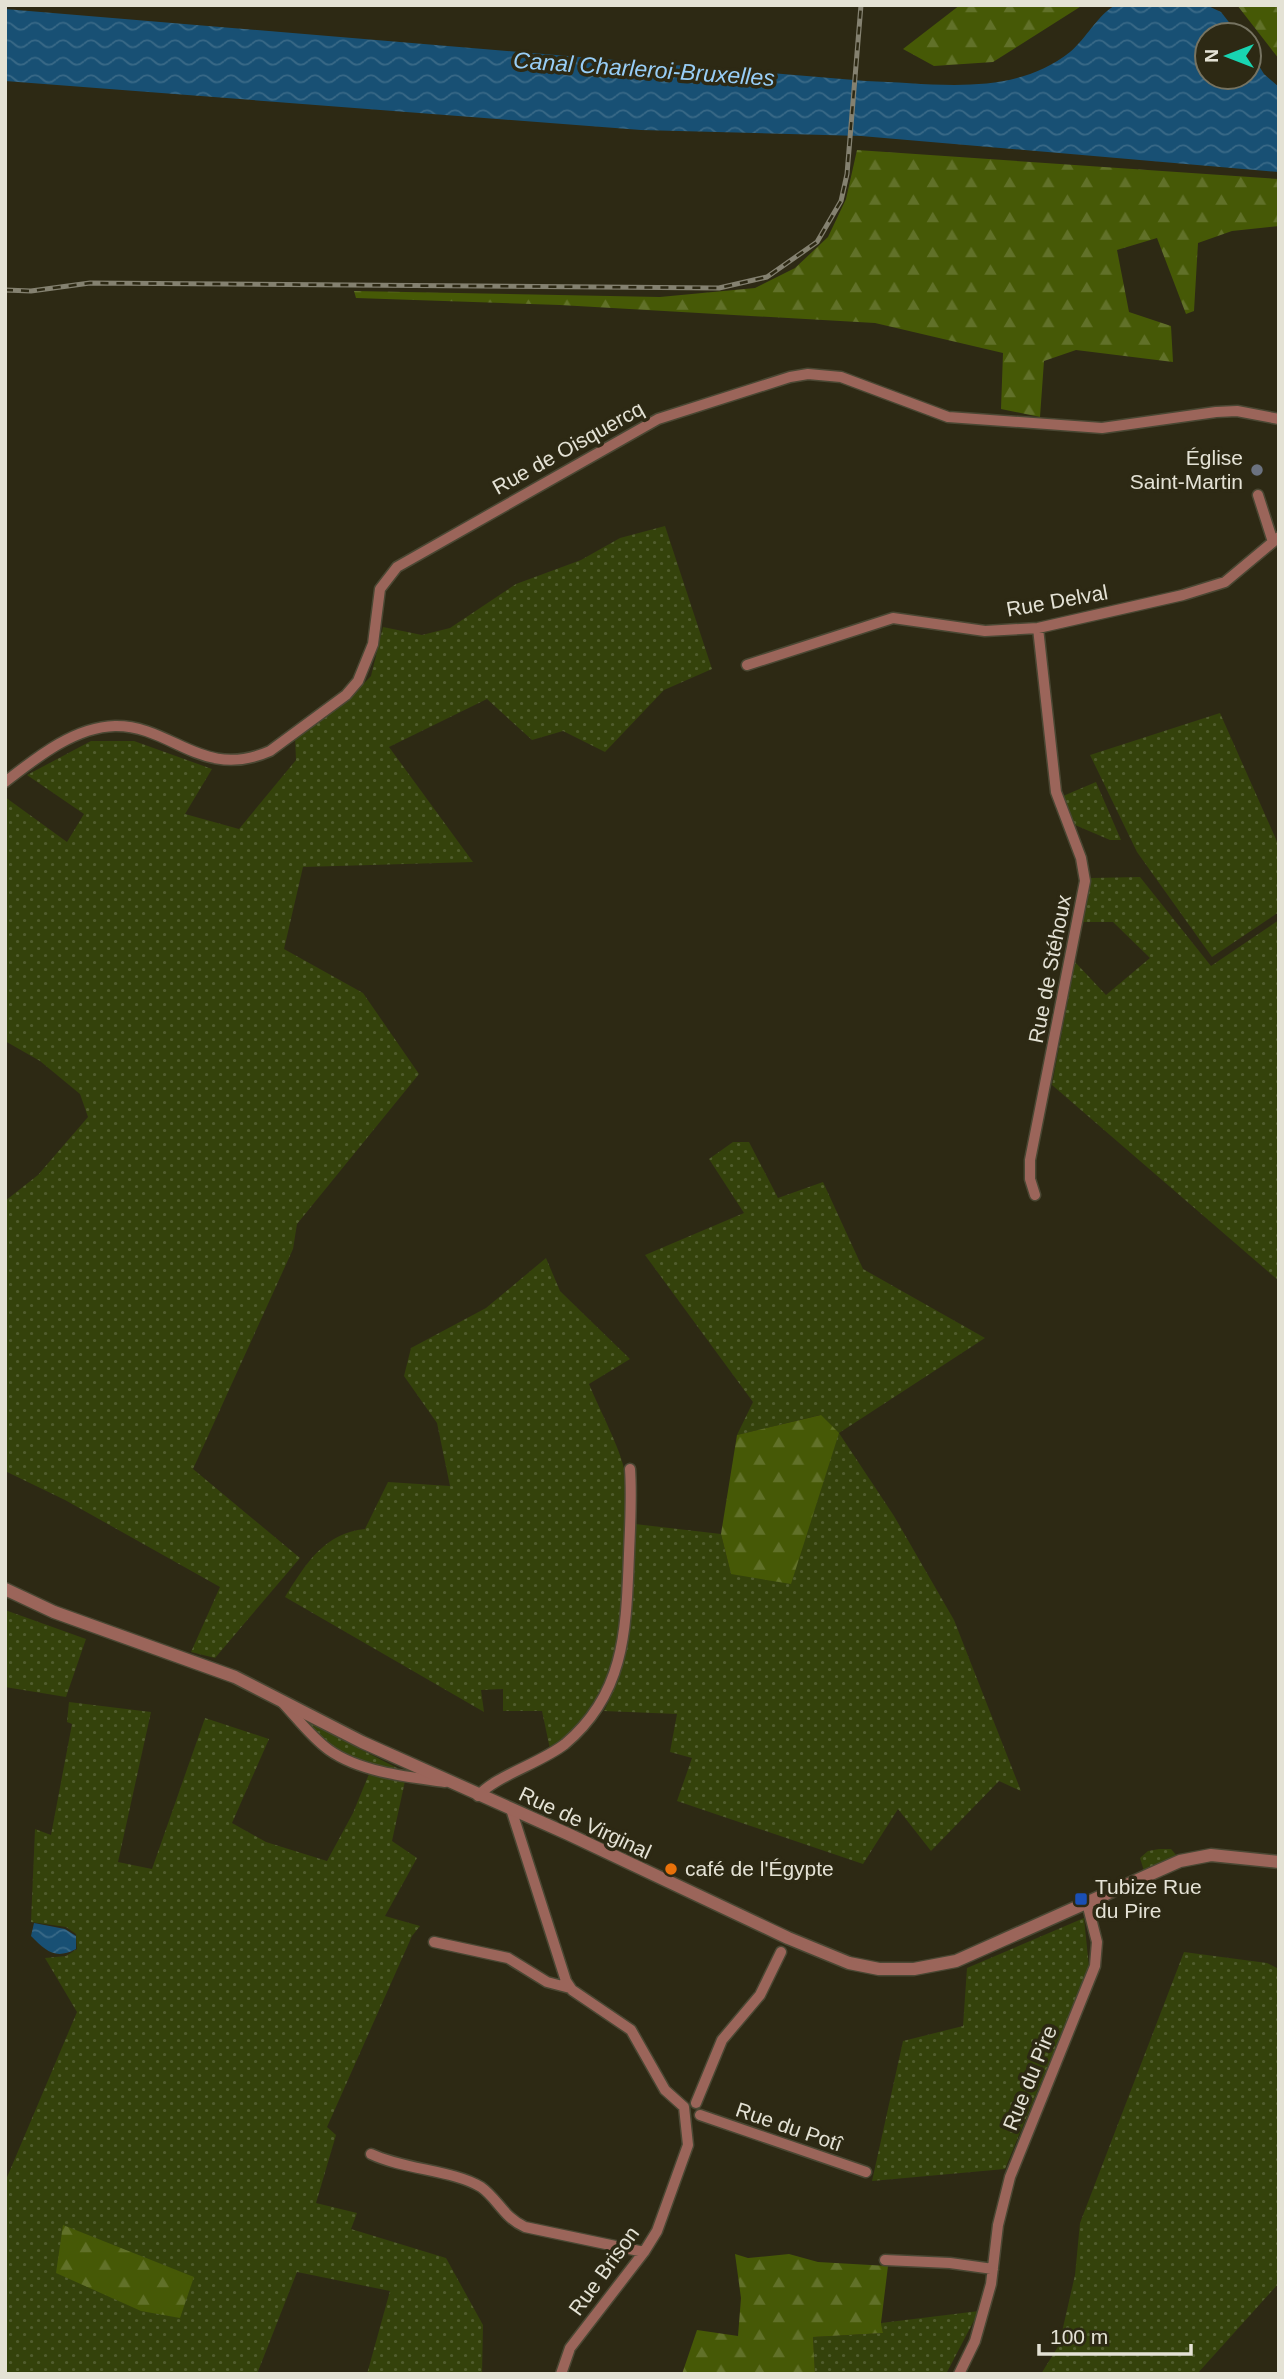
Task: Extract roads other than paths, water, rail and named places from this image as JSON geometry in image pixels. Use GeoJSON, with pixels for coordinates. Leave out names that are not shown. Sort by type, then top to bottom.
{"type":"FeatureCollection","features":[{"type":"Feature","properties":{"kind":"street","name":"Rue de Oisquercq"},"geometry":{"type":"LineString","coordinates":[[5,782],[40,755],[64,741],[113,726],[132,727],[209,758],[227,760],[256,757],[270,751],[346,695],[358,681],[373,644],[380,589],[397,567],[659,419],[790,377],[808,374],[841,377],[948,417],[1102,428],[1216,412],[1237,411],[1279,419]]}},
{"type":"Feature","properties":{"kind":"street"},"geometry":{"type":"LineString","coordinates":[[1258,495],[1276,540]]}},
{"type":"Feature","properties":{"kind":"street","name":"Rue Delval"},"geometry":{"type":"LineString","coordinates":[[747,666],[893,618],[985,631],[1038,628],[1183,595],[1225,582],[1276,540]]}},
{"type":"Feature","properties":{"kind":"street","name":"Rue de Stéhoux"},"geometry":{"type":"LineString","coordinates":[[1035,1195],[1030,1179],[1030,1160],[1072,963],[1085,881],[1081,858],[1056,792],[1038,628]]}},
{"type":"Feature","properties":{"kind":"street"},"geometry":{"type":"LineString","coordinates":[[478,1796],[487,1788],[531,1766],[566,1743],[592,1715],[615,1676],[627,1602],[630,1469]]}},
{"type":"Feature","properties":{"kind":"street","name":"Rue de Virginal"},"geometry":{"type":"LineString","coordinates":[[5,1589],[54,1612],[235,1677],[362,1742],[849,1963],[879,1969],[919,1969],[956,1961],[1180,1861],[1211,1855],[1279,1862]]}},
{"type":"Feature","properties":{"kind":"street"},"geometry":{"type":"LineString","coordinates":[[279,1698],[316,1739],[332,1752],[356,1763],[451,1783]]}},
{"type":"Feature","properties":{"kind":"street"},"geometry":{"type":"LineString","coordinates":[[511,1809],[570,1988]]}},
{"type":"Feature","properties":{"kind":"street","name":"Rue du Pire"},"geometry":{"type":"LineString","coordinates":[[959,2374],[975,2341],[993,2269],[998,2225],[1010,2177],[1095,1966],[1097,1942],[1087,1903]]}},
{"type":"Feature","properties":{"kind":"street"},"geometry":{"type":"LineString","coordinates":[[435,1942],[508,1958],[547,1982],[570,1988],[631,2031],[673,2101],[685,2112],[689,2103],[696,2103],[701,2108],[700,2115]]}},
{"type":"Feature","properties":{"kind":"street"},"geometry":{"type":"LineString","coordinates":[[696,2103],[722,2040],[760,1994],[781,1952]]}},
{"type":"Feature","properties":{"kind":"street","name":"Rue du Potî"},"geometry":{"type":"LineString","coordinates":[[685,2112],[866,2172]]}},
{"type":"Feature","properties":{"kind":"street","name":"Rue Brison"},"geometry":{"type":"LineString","coordinates":[[561,2374],[570,2348],[645,2252],[657,2231],[688,2145],[685,2112]]}},
{"type":"Feature","properties":{"kind":"street"},"geometry":{"type":"LineString","coordinates":[[371,2154],[394,2165],[441,2174],[481,2188],[512,2221],[524,2227],[645,2252]]}},
{"type":"Feature","properties":{"kind":"street"},"geometry":{"type":"LineString","coordinates":[[885,2260],[950,2263],[993,2269]]}},
{"type":"Feature","properties":{"kind":"water","name":"Canal Charleroi-Bruxelles"},"geometry":{"type":"Polygon","coordinates":[[[1116,5],[1206,5],[1221,12],[1228,21],[1193,21],[1193,91],[1263,91],[1263,72],[1279,87],[1279,172],[861,136],[641,130],[5,81],[5,9],[866,81],[946,85],[998,82],[1047,67],[1070,52],[1116,5]]]}},
{"type":"Feature","properties":{"kind":"water"},"geometry":{"type":"Polygon","coordinates":[[[34,1923],[65,1929],[76,1936],[76,1949],[62,1954],[46,1950],[31,1936],[34,1923]]]}},
{"type":"Feature","properties":{"kind":"railway"},"geometry":{"type":"LineString","coordinates":[[5,290],[31,291],[90,283],[719,288],[767,277],[817,242],[841,201],[847,174],[861,5]]}},
{"type":"Feature","properties":{"kind":"place","name":"Église Saint-Martin"},"geometry":{"type":"Point","coordinates":[1257,470]}},
{"type":"Feature","properties":{"kind":"place","name":"café de l'Égypte"},"geometry":{"type":"Point","coordinates":[671,1869]}},
{"type":"Feature","properties":{"kind":"place","name":"Tubize Rue du Pire"},"geometry":{"type":"Point","coordinates":[1081,1899]}}]}
